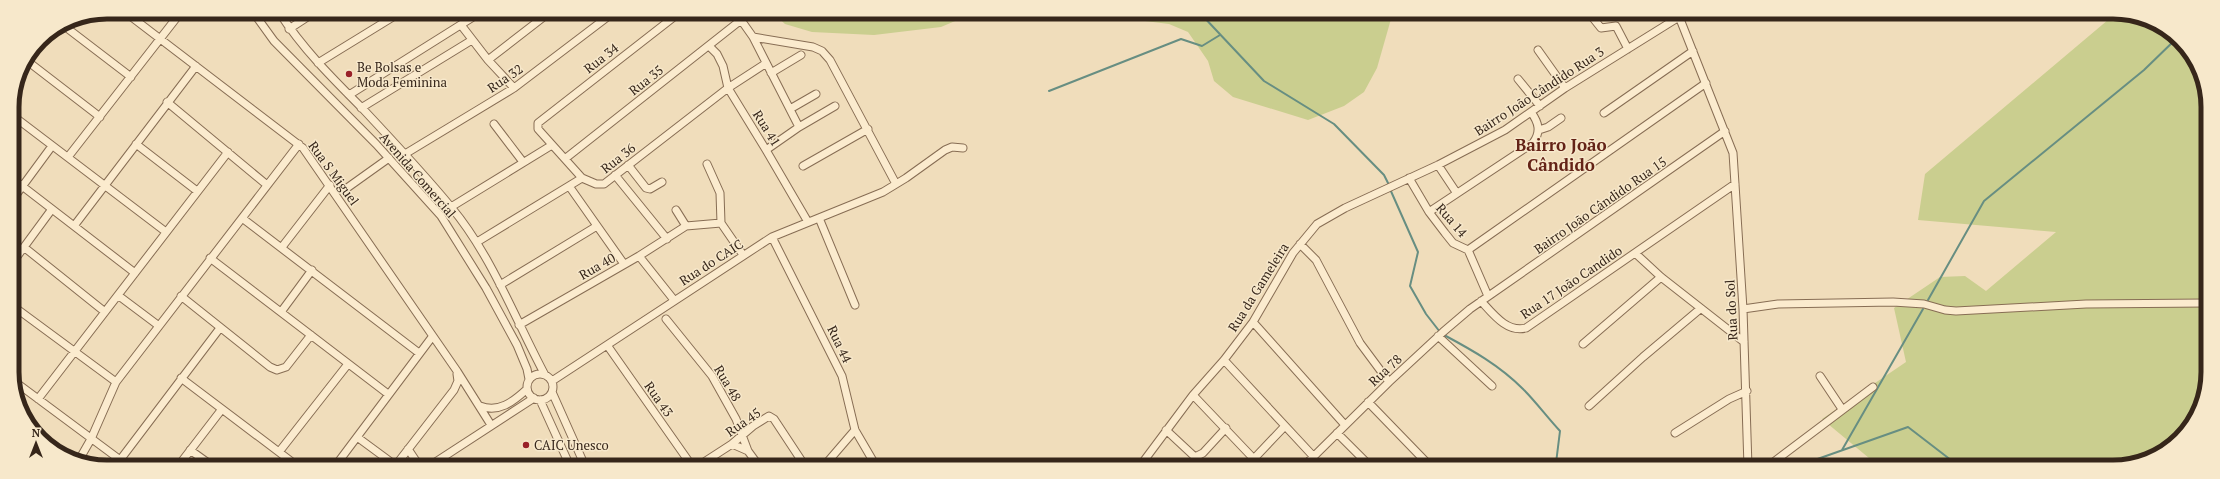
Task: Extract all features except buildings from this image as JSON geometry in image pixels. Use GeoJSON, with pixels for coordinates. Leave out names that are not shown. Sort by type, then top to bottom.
{"type":"FeatureCollection","features":[{"type":"Feature","properties":{"kind":"street","name":"Rua S Miguel"},"geometry":{"type":"LineString","coordinates":[[134,19],[299,144],[330,185],[480,406],[491,425]]}},
{"type":"Feature","properties":{"kind":"street"},"geometry":{"type":"LineString","coordinates":[[68,157],[176,19]]}},
{"type":"Feature","properties":{"kind":"street","name":"Avenida Comercial"},"geometry":{"type":"LineString","coordinates":[[260,19],[274,41],[299,69],[390,158],[441,216],[464,250],[517,345],[527,369],[529,380]]}},
{"type":"Feature","properties":{"kind":"street","name":"Avenida Comercial"},"geometry":{"type":"LineString","coordinates":[[283,19],[289,29],[318,63],[405,154],[451,207],[477,242],[546,375]]}},
{"type":"Feature","properties":{"kind":"street"},"geometry":{"type":"LineString","coordinates":[[289,29],[304,19]]}},
{"type":"Feature","properties":{"kind":"street"},"geometry":{"type":"LineString","coordinates":[[318,63],[390,19]]}},
{"type":"Feature","properties":{"kind":"street"},"geometry":{"type":"LineString","coordinates":[[349,95],[470,19]]}},
{"type":"Feature","properties":{"kind":"street"},"geometry":{"type":"LineString","coordinates":[[488,60],[541,19]]}},
{"type":"Feature","properties":{"kind":"street","name":"Rua 32"},"geometry":{"type":"LineString","coordinates":[[405,154],[514,88],[605,19]]}},
{"type":"Feature","properties":{"kind":"street","name":"Rua 34"},"geometry":{"type":"LineString","coordinates":[[552,145],[538,129],[538,123],[670,19]]}},
{"type":"Feature","properties":{"kind":"street"},"geometry":{"type":"LineString","coordinates":[[1594,19],[1601,28],[1612,26],[1617,27],[1628,49]]}},
{"type":"Feature","properties":{"kind":"street","name":"Bairro João Cândido Rua 3"},"geometry":{"type":"LineString","coordinates":[[1409,178],[1505,130],[1565,88],[1628,49],[1672,19]]}},
{"type":"Feature","properties":{"kind":"street","name":"Rua do Sol"},"geometry":{"type":"LineString","coordinates":[[1680,19],[1733,153],[1743,309],[1748,460]]}},
{"type":"Feature","properties":{"kind":"street"},"geometry":{"type":"LineString","coordinates":[[741,20],[753,36],[765,64],[799,127]]}},
{"type":"Feature","properties":{"kind":"street","name":"Rua 35"},"geometry":{"type":"LineString","coordinates":[[566,158],[741,20]]}},
{"type":"Feature","properties":{"kind":"street"},"geometry":{"type":"LineString","coordinates":[[461,25],[488,60],[514,88]]}},
{"type":"Feature","properties":{"kind":"street"},"geometry":{"type":"LineString","coordinates":[[68,28],[131,77]]}},
{"type":"Feature","properties":{"kind":"street"},"geometry":{"type":"LineString","coordinates":[[753,36],[813,47],[822,51],[830,60],[896,184],[945,150],[952,147],[963,148]]}},
{"type":"Feature","properties":{"kind":"street"},"geometry":{"type":"LineString","coordinates":[[361,108],[472,40]]}},
{"type":"Feature","properties":{"kind":"street","name":"Rua 41"},"geometry":{"type":"LineString","coordinates":[[709,46],[717,54],[728,88],[808,222]]}},
{"type":"Feature","properties":{"kind":"street"},"geometry":{"type":"LineString","coordinates":[[1538,50],[1565,88]]}},
{"type":"Feature","properties":{"kind":"street"},"geometry":{"type":"LineString","coordinates":[[1604,113],[1693,52]]}},
{"type":"Feature","properties":{"kind":"street"},"geometry":{"type":"LineString","coordinates":[[770,73],[801,54]]}},
{"type":"Feature","properties":{"kind":"street"},"geometry":{"type":"LineString","coordinates":[[31,64],[100,117]]}},
{"type":"Feature","properties":{"kind":"street","name":"Rua 36"},"geometry":{"type":"LineString","coordinates":[[582,178],[600,185],[728,88],[765,64]]}},
{"type":"Feature","properties":{"kind":"street"},"geometry":{"type":"LineString","coordinates":[[74,226],[167,102],[196,66]]}},
{"type":"Feature","properties":{"kind":"street"},"geometry":{"type":"LineString","coordinates":[[1518,79],[1540,106]]}},
{"type":"Feature","properties":{"kind":"street"},"geometry":{"type":"LineString","coordinates":[[1468,250],[1706,83]]}},
{"type":"Feature","properties":{"kind":"street"},"geometry":{"type":"LineString","coordinates":[[790,109],[816,94]]}},
{"type":"Feature","properties":{"kind":"street"},"geometry":{"type":"LineString","coordinates":[[167,102],[267,185]]}},
{"type":"Feature","properties":{"kind":"street"},"geometry":{"type":"LineString","coordinates":[[766,150],[799,127],[835,106]]}},
{"type":"Feature","properties":{"kind":"street"},"geometry":{"type":"LineString","coordinates":[[1428,212],[1456,192],[1525,150],[1533,143],[1539,130],[1538,122],[1531,112]]}},
{"type":"Feature","properties":{"kind":"street"},"geometry":{"type":"LineString","coordinates":[[1539,130],[1548,127],[1561,118]]}},
{"type":"Feature","properties":{"kind":"street"},"geometry":{"type":"LineString","coordinates":[[19,120],[166,232]]}},
{"type":"Feature","properties":{"kind":"street"},"geometry":{"type":"LineString","coordinates":[[494,124],[523,162]]}},
{"type":"Feature","properties":{"kind":"street"},"geometry":{"type":"LineString","coordinates":[[803,166],[868,129]]}},
{"type":"Feature","properties":{"kind":"street","name":"Bairro João Cândido Rua 15"},"geometry":{"type":"LineString","coordinates":[[1488,296],[1536,265],[1725,131]]}},
{"type":"Feature","properties":{"kind":"street"},"geometry":{"type":"LineString","coordinates":[[376,144],[382,137],[389,136]]}},
{"type":"Feature","properties":{"kind":"street"},"geometry":{"type":"LineString","coordinates":[[136,144],[197,191]]}},
{"type":"Feature","properties":{"kind":"street"},"geometry":{"type":"LineString","coordinates":[[81,455],[91,439],[116,382],[299,144]]}},
{"type":"Feature","properties":{"kind":"street"},"geometry":{"type":"LineString","coordinates":[[451,207],[552,145],[566,158],[582,178],[477,242]]}},
{"type":"Feature","properties":{"kind":"street"},"geometry":{"type":"LineString","coordinates":[[19,191],[52,146]]}},
{"type":"Feature","properties":{"kind":"street"},"geometry":{"type":"LineString","coordinates":[[38,399],[119,296],[228,152]]}},
{"type":"Feature","properties":{"kind":"street"},"geometry":{"type":"LineString","coordinates":[[347,188],[390,158]]}},
{"type":"Feature","properties":{"kind":"street"},"geometry":{"type":"LineString","coordinates":[[707,164],[720,193],[721,223],[743,255]]}},
{"type":"Feature","properties":{"kind":"street"},"geometry":{"type":"LineString","coordinates":[[1438,164],[1456,192]]}},
{"type":"Feature","properties":{"kind":"street"},"geometry":{"type":"LineString","coordinates":[[628,165],[646,188],[650,189],[662,182]]}},
{"type":"Feature","properties":{"kind":"street"},"geometry":{"type":"LineString","coordinates":[[408,178],[416,175],[418,169]]}},
{"type":"Feature","properties":{"kind":"street"},"geometry":{"type":"LineString","coordinates":[[615,175],[666,239]]}},
{"type":"Feature","properties":{"kind":"street","name":"Rua 14"},"geometry":{"type":"LineString","coordinates":[[1409,178],[1428,212],[1453,243],[1468,250],[1488,296]]}},
{"type":"Feature","properties":{"kind":"street","name":"Rua da Gameleira"},"geometry":{"type":"LineString","coordinates":[[1144,460],[1193,395],[1224,360],[1253,322],[1300,244],[1323,219],[1409,178]]}},
{"type":"Feature","properties":{"kind":"street"},"geometry":{"type":"LineString","coordinates":[[19,183],[135,273]]}},
{"type":"Feature","properties":{"kind":"street","name":"Rua do CAIC"},"geometry":{"type":"LineString","coordinates":[[552,382],[674,300],[772,237],[883,192],[896,184]]}},
{"type":"Feature","properties":{"kind":"street","name":"Rua 17 João Candido"},"geometry":{"type":"LineString","coordinates":[[1480,302],[1508,326],[1516,329],[1526,328],[1735,184]]}},
{"type":"Feature","properties":{"kind":"street"},"geometry":{"type":"LineString","coordinates":[[282,247],[330,185]]}},
{"type":"Feature","properties":{"kind":"street"},"geometry":{"type":"LineString","coordinates":[[569,186],[624,264]]}},
{"type":"Feature","properties":{"kind":"street"},"geometry":{"type":"LineString","coordinates":[[19,255],[52,209]]}},
{"type":"Feature","properties":{"kind":"street"},"geometry":{"type":"LineString","coordinates":[[676,210],[686,226]]}},
{"type":"Feature","properties":{"kind":"street"},"geometry":{"type":"LineString","coordinates":[[242,218],[419,353]]}},
{"type":"Feature","properties":{"kind":"street"},"geometry":{"type":"LineString","coordinates":[[819,218],[855,305]]}},
{"type":"Feature","properties":{"kind":"street","name":"Rua 40"},"geometry":{"type":"LineString","coordinates":[[519,325],[639,256],[686,226],[721,223]]}},
{"type":"Feature","properties":{"kind":"street"},"geometry":{"type":"LineString","coordinates":[[500,285],[597,226]]}},
{"type":"Feature","properties":{"kind":"street","name":"Rua 44"},"geometry":{"type":"LineString","coordinates":[[772,237],[842,376],[855,430],[872,460]]}},
{"type":"Feature","properties":{"kind":"street"},"geometry":{"type":"LineString","coordinates":[[1300,244],[1316,260],[1360,343],[1389,382]]}},
{"type":"Feature","properties":{"kind":"street"},"geometry":{"type":"LineString","coordinates":[[25,248],[105,312]]}},
{"type":"Feature","properties":{"kind":"street","name":"Rua 17 João Candido"},"geometry":{"type":"LineString","coordinates":[[1636,253],[1661,277],[1744,342]]}},
{"type":"Feature","properties":{"kind":"street"},"geometry":{"type":"LineString","coordinates":[[639,256],[674,300]]}},
{"type":"Feature","properties":{"kind":"street"},"geometry":{"type":"LineString","coordinates":[[210,258],[388,394]]}},
{"type":"Feature","properties":{"kind":"street"},"geometry":{"type":"LineString","coordinates":[[282,312],[312,270]]}},
{"type":"Feature","properties":{"kind":"street"},"geometry":{"type":"LineString","coordinates":[[1583,344],[1661,277]]}},
{"type":"Feature","properties":{"kind":"street"},"geometry":{"type":"LineString","coordinates":[[119,296],[159,326]]}},
{"type":"Feature","properties":{"kind":"street"},"geometry":{"type":"LineString","coordinates":[[181,296],[220,328],[277,370],[286,368],[311,334]]}},
{"type":"Feature","properties":{"kind":"street","name":"Rua 78"},"geometry":{"type":"LineString","coordinates":[[1312,460],[1345,424],[1438,336],[1488,296]]}},
{"type":"Feature","properties":{"kind":"street"},"geometry":{"type":"LineString","coordinates":[[1743,309],[1778,304],[1914,303],[1956,312],[2086,304],[2201,303]]}},
{"type":"Feature","properties":{"kind":"street"},"geometry":{"type":"LineString","coordinates":[[1589,406],[1643,357],[1700,309]]}},
{"type":"Feature","properties":{"kind":"street"},"geometry":{"type":"LineString","coordinates":[[19,311],[116,382]]}},
{"type":"Feature","properties":{"kind":"street"},"geometry":{"type":"LineString","coordinates":[[504,321],[506,312],[514,315]]}},
{"type":"Feature","properties":{"kind":"street","name":"Rua 48"},"geometry":{"type":"LineString","coordinates":[[666,319],[712,376],[743,435],[748,451],[755,460]]}},
{"type":"Feature","properties":{"kind":"street"},"geometry":{"type":"LineString","coordinates":[[1253,322],[1345,424]]}},
{"type":"Feature","properties":{"kind":"street"},"geometry":{"type":"LineString","coordinates":[[20,386],[120,460],[220,328]]}},
{"type":"Feature","properties":{"kind":"street"},"geometry":{"type":"LineString","coordinates":[[1438,336],[1492,386]]}},
{"type":"Feature","properties":{"kind":"street"},"geometry":{"type":"LineString","coordinates":[[340,460],[432,337]]}},
{"type":"Feature","properties":{"kind":"street","name":"Rua 43"},"geometry":{"type":"LineString","coordinates":[[607,345],[688,460]]}},
{"type":"Feature","properties":{"kind":"street"},"geometry":{"type":"LineString","coordinates":[[1224,360],[1314,458]]}},
{"type":"Feature","properties":{"kind":"street"},"geometry":{"type":"LineString","coordinates":[[279,452],[348,364]]}},
{"type":"Feature","properties":{"kind":"street"},"geometry":{"type":"LineString","coordinates":[[400,460],[454,390],[458,382],[457,372]]}},
{"type":"Feature","properties":{"kind":"street"},"geometry":{"type":"LineString","coordinates":[[480,406],[490,410],[498,409],[518,397],[527,389],[529,380],[537,374],[546,375],[552,382],[552,392],[582,460]]}},
{"type":"Feature","properties":{"kind":"street"},"geometry":{"type":"LineString","coordinates":[[1820,376],[1842,409]]}},
{"type":"Feature","properties":{"kind":"street"},"geometry":{"type":"LineString","coordinates":[[181,378],[289,460]]}},
{"type":"Feature","properties":{"kind":"street"},"geometry":{"type":"LineString","coordinates":[[1775,460],[1873,387]]}},
{"type":"Feature","properties":{"kind":"street"},"geometry":{"type":"LineString","coordinates":[[454,390],[463,388],[470,392]]}},
{"type":"Feature","properties":{"kind":"street"},"geometry":{"type":"LineString","coordinates":[[527,389],[537,399],[567,460]]}},
{"type":"Feature","properties":{"kind":"street"},"geometry":{"type":"LineString","coordinates":[[440,460],[491,425],[537,399],[545,399],[552,392]]}},
{"type":"Feature","properties":{"kind":"street"},"geometry":{"type":"LineString","coordinates":[[1675,433],[1729,400],[1746,392]]}},
{"type":"Feature","properties":{"kind":"street"},"geometry":{"type":"LineString","coordinates":[[1193,395],[1253,458],[1284,427]]}},
{"type":"Feature","properties":{"kind":"street"},"geometry":{"type":"LineString","coordinates":[[1368,402],[1424,460]]}},
{"type":"Feature","properties":{"kind":"street"},"geometry":{"type":"LineString","coordinates":[[183,460],[222,409]]}},
{"type":"Feature","properties":{"kind":"street","name":"Rua 45"},"geometry":{"type":"LineString","coordinates":[[707,460],[732,444],[766,418],[772,417],[801,460]]}},
{"type":"Feature","properties":{"kind":"street"},"geometry":{"type":"LineString","coordinates":[[1166,430],[1193,457],[1200,456],[1226,428]]}},
{"type":"Feature","properties":{"kind":"street"},"geometry":{"type":"LineString","coordinates":[[829,460],[855,430]]}},
{"type":"Feature","properties":{"kind":"street"},"geometry":{"type":"LineString","coordinates":[[1337,433],[1364,460]]}},
{"type":"Feature","properties":{"kind":"street"},"geometry":{"type":"LineString","coordinates":[[357,437],[391,460]]}},
{"type":"Feature","properties":{"kind":"street"},"geometry":{"type":"LineString","coordinates":[[732,444],[748,451]]}},
{"type":"Feature","properties":{"kind":"street"},"geometry":{"type":"LineString","coordinates":[[408,449],[415,460]]}},
{"type":"Feature","properties":{"kind":"street"},"geometry":{"type":"LineString","coordinates":[[190,450],[204,460]]}},
{"type":"Feature","properties":{"kind":"green space"},"geometry":{"type":"Polygon","coordinates":[[[780,19],[960,19],[941,27],[874,35],[812,32],[785,24],[780,19]]]}},
{"type":"Feature","properties":{"kind":"green space"},"geometry":{"type":"Polygon","coordinates":[[[1145,19],[1391,19],[1377,68],[1364,92],[1344,106],[1308,120],[1233,97],[1214,81],[1208,61],[1188,32],[1169,24],[1145,21],[1145,19]]]}},
{"type":"Feature","properties":{"kind":"green space"},"geometry":{"type":"Polygon","coordinates":[[[2109,19],[2130,21],[2152,28],[2175,45],[2183,54],[2194,73],[2201,101],[2201,378],[2196,400],[2189,416],[2171,438],[2152,451],[2119,460],[1871,460],[1822,419],[1906,362],[1894,308],[1940,277],[1965,276],[1986,291],[2056,232],[1918,220],[1925,174],[2109,19]]]}},
{"type":"Feature","properties":{"kind":"waterway"},"geometry":{"type":"LineString","coordinates":[[1206,19],[1264,81],[1334,124],[1384,175],[1389,185]]}},
{"type":"Feature","properties":{"kind":"waterway"},"geometry":{"type":"LineString","coordinates":[[1049,91],[1181,39],[1202,46],[1220,35]]}},
{"type":"Feature","properties":{"kind":"waterway"},"geometry":{"type":"LineString","coordinates":[[1928,300],[1984,201],[2144,70],[2172,42]]}},
{"type":"Feature","properties":{"kind":"waterway"},"geometry":{"type":"LineString","coordinates":[[1390,189],[1418,252],[1410,286],[1426,314],[1440,332]]}},
{"type":"Feature","properties":{"kind":"waterway"},"geometry":{"type":"LineString","coordinates":[[1842,450],[1923,309]]}},
{"type":"Feature","properties":{"kind":"waterway"},"geometry":{"type":"LineString","coordinates":[[1444,335],[1495,365],[1514,380],[1537,404],[1560,431],[1556,460]]}},
{"type":"Feature","properties":{"kind":"waterway"},"geometry":{"type":"LineString","coordinates":[[1815,460],[1908,427],[1951,460]]}},
{"type":"Feature","properties":{"kind":"place","name":"Be Bolsas e Moda Feminina"},"geometry":{"type":"Point","coordinates":[349,74]}},
{"type":"Feature","properties":{"kind":"place","name":"CAIC Unesco"},"geometry":{"type":"Point","coordinates":[526,445]}},
{"type":"Feature","properties":{"kind":"district","name":"Bairro João Cândido"},"geometry":{"type":"Point","coordinates":[1561,154]}}]}
